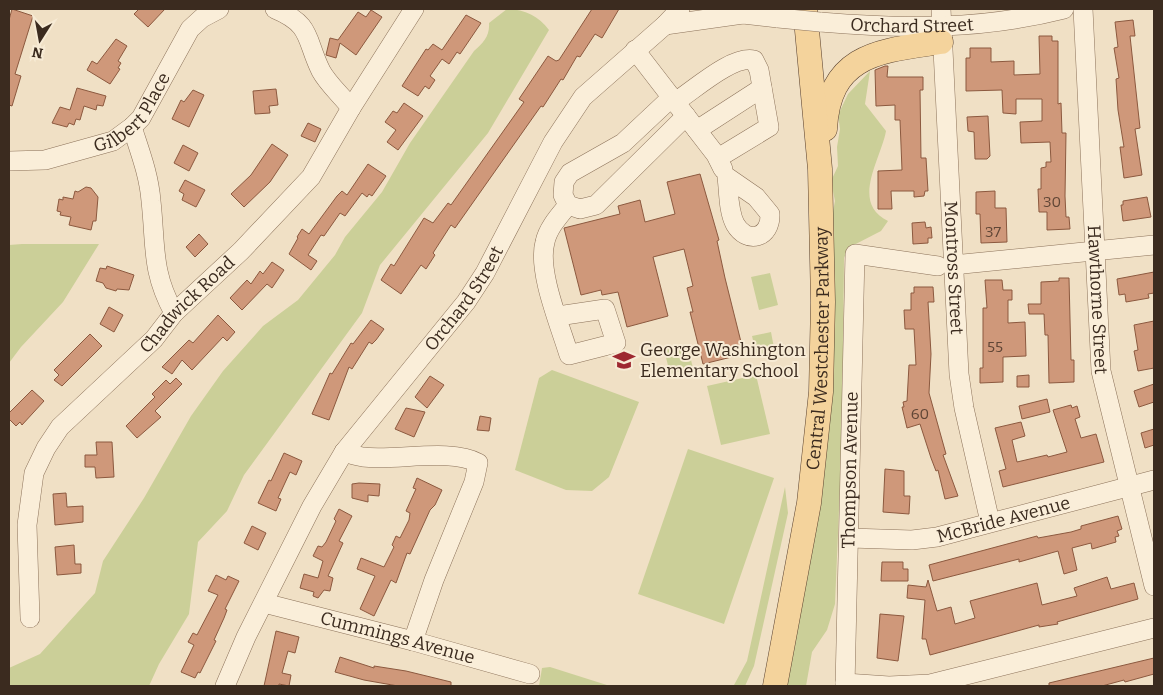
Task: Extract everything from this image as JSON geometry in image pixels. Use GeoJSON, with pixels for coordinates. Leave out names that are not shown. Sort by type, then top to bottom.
{"type":"FeatureCollection","features":[{"type":"Feature","properties":{"kind":"main road","name":"Central Westchester Parkway"},"geometry":{"type":"LineString","coordinates":[[761,686],[804,436],[809,340],[801,109],[784,13]]}},
{"type":"Feature","properties":{"kind":"main road","name":"Central Westchester Parkway"},"geometry":{"type":"LineString","coordinates":[[775,686],[809,503],[818,436],[823,324],[813,15]]}},
{"type":"Feature","properties":{"kind":"main road"},"geometry":{"type":"LineString","coordinates":[[820,206],[827,111],[837,84],[847,71],[866,56],[941,26]]}},
{"type":"Feature","properties":{"kind":"street","name":"Gilbert Place"},"geometry":{"type":"LineString","coordinates":[[9,161],[45,160],[113,141],[141,118],[190,29],[202,18],[218,9]]}},
{"type":"Feature","properties":{"kind":"street"},"geometry":{"type":"LineString","coordinates":[[275,9],[291,16],[304,28],[322,73],[351,108]]}},
{"type":"Feature","properties":{"kind":"street","name":"Chadwick Road"},"geometry":{"type":"LineString","coordinates":[[30,618],[26,525],[30,487],[41,458],[60,427],[154,339],[174,313],[241,251],[311,177],[351,108],[414,9]]}},
{"type":"Feature","properties":{"kind":"street","name":"Orchard Street"},"geometry":{"type":"LineString","coordinates":[[225,686],[312,506],[344,452],[466,302],[485,273],[553,142],[583,97],[665,25],[680,9]]}},
{"type":"Feature","properties":{"kind":"street","name":"Orchard Street"},"geometry":{"type":"LineString","coordinates":[[665,25],[736,11],[813,15],[911,28],[1014,20],[1064,9]]}},
{"type":"Feature","properties":{"kind":"street","name":"Hawthorne Street"},"geometry":{"type":"LineString","coordinates":[[1083,9],[1101,371],[1128,487],[1154,586]]}},
{"type":"Feature","properties":{"kind":"street","name":"Montross Street"},"geometry":{"type":"LineString","coordinates":[[941,26],[945,266],[961,382],[990,522]]}},
{"type":"Feature","properties":{"kind":"street"},"geometry":{"type":"LineString","coordinates":[[635,50],[718,158],[727,177]]}},
{"type":"Feature","properties":{"kind":"street"},"geometry":{"type":"LineString","coordinates":[[718,158],[769,127],[759,70],[754,60],[740,60],[683,111],[596,205],[580,209],[568,205],[563,195],[564,182],[570,173],[683,111],[762,88]]}},
{"type":"Feature","properties":{"kind":"street"},"geometry":{"type":"LineString","coordinates":[[132,127],[146,170],[157,274],[174,313]]}},
{"type":"Feature","properties":{"kind":"street"},"geometry":{"type":"LineString","coordinates":[[558,316],[544,273],[545,242],[554,223],[568,205]]}},
{"type":"Feature","properties":{"kind":"street"},"geometry":{"type":"LineString","coordinates":[[945,266],[1094,253],[1154,245]]}},
{"type":"Feature","properties":{"kind":"street","name":"Thompson Avenue"},"geometry":{"type":"LineString","coordinates":[[845,685],[850,538],[855,254],[945,266]]}},
{"type":"Feature","properties":{"kind":"street"},"geometry":{"type":"LineString","coordinates":[[344,452],[364,457],[451,456],[470,459],[478,463],[474,482],[434,580],[413,641]]}},
{"type":"Feature","properties":{"kind":"street","name":"McBride Avenue"},"geometry":{"type":"LineString","coordinates":[[850,538],[912,540],[936,537],[1154,480]]}},
{"type":"Feature","properties":{"kind":"street","name":"Cummings Avenue"},"geometry":{"type":"LineString","coordinates":[[264,603],[413,641],[530,674]]}},
{"type":"Feature","properties":{"kind":"street"},"geometry":{"type":"LineString","coordinates":[[845,685],[890,686],[930,684],[1154,628]]}},
{"type":"Feature","properties":{"kind":"green space"},"geometry":{"type":"Polygon","coordinates":[[[507,9],[531,14],[549,30],[488,133],[380,265],[362,313],[244,475],[227,511],[198,542],[189,614],[159,664],[149,686],[9,686],[9,668],[40,654],[95,593],[103,561],[144,498],[191,416],[223,371],[263,326],[298,300],[335,255],[345,237],[382,192],[410,143],[474,51],[485,39],[489,23],[507,9]]]}},
{"type":"Feature","properties":{"kind":"green space"},"geometry":{"type":"Polygon","coordinates":[[[870,71],[865,104],[886,131],[874,167],[869,192],[871,203],[877,213],[888,221],[881,231],[848,248],[844,258],[842,439],[835,604],[827,630],[812,652],[806,686],[787,686],[826,437],[828,236],[835,201],[831,181],[838,166],[837,147],[840,129],[838,115],[848,94],[870,71]]]}},
{"type":"Feature","properties":{"kind":"green space"},"geometry":{"type":"Polygon","coordinates":[[[99,244],[63,302],[21,347],[9,363],[9,245],[99,244]]]}},
{"type":"Feature","properties":{"kind":"green space"},"geometry":{"type":"Polygon","coordinates":[[[770,273],[778,305],[759,310],[751,277],[770,273]]]}},
{"type":"Feature","properties":{"kind":"green space"},"geometry":{"type":"Polygon","coordinates":[[[771,332],[775,353],[757,357],[752,336],[771,332]]]}},
{"type":"Feature","properties":{"kind":"green space"},"geometry":{"type":"Polygon","coordinates":[[[687,344],[693,368],[670,374],[664,349],[687,344]]]}},
{"type":"Feature","properties":{"kind":"green space"},"geometry":{"type":"Polygon","coordinates":[[[552,370],[639,402],[609,477],[592,491],[566,490],[515,470],[539,378],[552,370]]]}},
{"type":"Feature","properties":{"kind":"green space"},"geometry":{"type":"Polygon","coordinates":[[[756,375],[770,434],[721,445],[707,386],[756,375]]]}},
{"type":"Feature","properties":{"kind":"green space"},"geometry":{"type":"Polygon","coordinates":[[[688,449],[774,478],[724,624],[638,594],[688,449]]]}},
{"type":"Feature","properties":{"kind":"green space"},"geometry":{"type":"Polygon","coordinates":[[[785,487],[788,513],[754,666],[745,686],[722,686],[734,685],[747,661],[785,487]]]}},
{"type":"Feature","properties":{"kind":"green space"},"geometry":{"type":"Polygon","coordinates":[[[550,667],[610,686],[539,686],[542,668],[550,667]]]}},
{"type":"Feature","properties":{"kind":"building"},"geometry":{"type":"Polygon","coordinates":[[[12,9],[33,16],[15,74],[21,76],[12,106],[9,105],[9,20],[12,9]]]}},
{"type":"Feature","properties":{"kind":"building"},"geometry":{"type":"Polygon","coordinates":[[[139,9],[165,9],[148,27],[134,14],[139,9]]]}},
{"type":"Feature","properties":{"kind":"building"},"geometry":{"type":"Polygon","coordinates":[[[592,9],[619,9],[602,38],[595,34],[580,57],[577,56],[563,80],[561,79],[543,107],[541,106],[455,228],[451,225],[433,253],[435,255],[426,269],[421,265],[401,294],[381,280],[391,264],[394,266],[424,218],[433,223],[448,203],[451,205],[524,102],[519,99],[548,56],[556,61],[559,60],[592,9]]]}},
{"type":"Feature","properties":{"kind":"building"},"geometry":{"type":"Polygon","coordinates":[[[371,10],[382,17],[356,55],[340,43],[336,58],[326,55],[330,38],[338,40],[358,12],[366,17],[371,10]]]}},
{"type":"Feature","properties":{"kind":"building"},"geometry":{"type":"Polygon","coordinates":[[[466,15],[481,23],[460,54],[457,52],[449,64],[442,59],[430,76],[435,80],[429,89],[425,86],[418,96],[402,86],[426,49],[428,50],[433,44],[442,50],[466,15]]]}},
{"type":"Feature","properties":{"kind":"building"},"geometry":{"type":"Polygon","coordinates":[[[1133,20],[1135,36],[1130,36],[1140,128],[1135,129],[1142,175],[1124,178],[1120,147],[1124,147],[1118,110],[1116,79],[1119,78],[1114,48],[1118,47],[1115,22],[1133,20]]]}},
{"type":"Feature","properties":{"kind":"building"},"geometry":{"type":"Polygon","coordinates":[[[1039,36],[1052,36],[1052,41],[1058,41],[1058,104],[1061,103],[1062,133],[1066,133],[1065,196],[1066,217],[1069,217],[1070,229],[1047,230],[1047,212],[1039,212],[1038,189],[1041,189],[1041,168],[1046,167],[1046,162],[1051,162],[1050,142],[1021,143],[1020,122],[1042,121],[1042,99],[1016,99],[1016,114],[1003,113],[1002,90],[966,91],[966,58],[970,58],[970,48],[991,48],[991,62],[1014,61],[1014,75],[1040,74],[1039,36]]]}},
{"type":"Feature","properties":{"kind":"building"},"geometry":{"type":"Polygon","coordinates":[[[116,39],[127,46],[118,61],[121,63],[118,68],[120,69],[110,84],[87,70],[92,61],[97,64],[116,39]]]}},
{"type":"Feature","properties":{"kind":"building"},"geometry":{"type":"Polygon","coordinates":[[[888,66],[887,77],[923,77],[923,90],[920,90],[921,158],[926,158],[928,191],[925,191],[924,196],[914,197],[914,191],[891,191],[892,209],[878,209],[878,171],[902,170],[900,120],[895,120],[895,105],[876,106],[875,70],[888,66]]]}},
{"type":"Feature","properties":{"kind":"building"},"geometry":{"type":"Polygon","coordinates":[[[77,88],[106,96],[103,106],[97,105],[96,110],[84,106],[80,120],[76,119],[74,125],[69,123],[67,127],[52,123],[60,107],[70,110],[77,88]]]}},
{"type":"Feature","properties":{"kind":"building"},"geometry":{"type":"Polygon","coordinates":[[[276,89],[278,105],[269,106],[270,113],[255,114],[253,91],[276,89]]]}},
{"type":"Feature","properties":{"kind":"building"},"geometry":{"type":"Polygon","coordinates":[[[193,90],[204,95],[189,127],[172,119],[181,100],[184,102],[193,90]]]}},
{"type":"Feature","properties":{"kind":"building"},"geometry":{"type":"Polygon","coordinates":[[[404,103],[423,116],[398,150],[387,142],[396,130],[385,122],[393,111],[397,113],[404,103]]]}},
{"type":"Feature","properties":{"kind":"building"},"geometry":{"type":"Polygon","coordinates":[[[988,116],[990,156],[987,159],[975,159],[974,132],[968,131],[967,117],[988,116]]]}},
{"type":"Feature","properties":{"kind":"building"},"geometry":{"type":"Polygon","coordinates":[[[308,123],[321,129],[315,142],[301,136],[308,123]]]}},
{"type":"Feature","properties":{"kind":"building"},"geometry":{"type":"Polygon","coordinates":[[[272,144],[288,155],[270,182],[244,207],[231,194],[251,175],[272,144]]]}},
{"type":"Feature","properties":{"kind":"building"},"geometry":{"type":"Polygon","coordinates":[[[183,145],[198,153],[189,171],[174,163],[183,145]]]}},
{"type":"Feature","properties":{"kind":"building"},"geometry":{"type":"Polygon","coordinates":[[[368,164],[386,176],[372,196],[369,194],[367,197],[362,193],[345,216],[340,213],[324,236],[321,235],[308,255],[317,261],[311,270],[289,254],[297,237],[302,229],[309,234],[342,191],[347,195],[368,164]]]}},
{"type":"Feature","properties":{"kind":"building"},"geometry":{"type":"Polygon","coordinates":[[[700,174],[719,240],[717,241],[725,278],[744,354],[703,364],[690,312],[693,312],[687,288],[693,286],[684,249],[653,257],[668,316],[627,327],[618,292],[602,295],[601,290],[581,295],[564,228],[620,214],[618,206],[640,200],[645,222],[675,214],[667,182],[700,174]]]}},
{"type":"Feature","properties":{"kind":"building"},"geometry":{"type":"Polygon","coordinates":[[[185,180],[205,190],[196,207],[182,200],[184,194],[179,191],[185,180]]]}},
{"type":"Feature","properties":{"kind":"building"},"geometry":{"type":"Polygon","coordinates":[[[86,187],[91,188],[98,197],[96,221],[93,221],[91,230],[69,225],[71,217],[60,215],[61,212],[57,211],[59,199],[63,200],[63,197],[73,199],[75,191],[78,192],[86,187]]]}},
{"type":"Feature","properties":{"kind":"building"},"geometry":{"type":"Polygon","coordinates":[[[995,191],[995,208],[1006,208],[1007,242],[981,243],[980,214],[976,214],[976,192],[995,191]]]}},
{"type":"Feature","properties":{"kind":"building"},"geometry":{"type":"Polygon","coordinates":[[[1147,197],[1151,217],[1123,221],[1121,205],[1123,205],[1123,201],[1147,197]]]}},
{"type":"Feature","properties":{"kind":"building"},"geometry":{"type":"Polygon","coordinates":[[[925,222],[926,228],[931,227],[932,238],[928,238],[928,243],[913,244],[912,223],[925,222]]]}},
{"type":"Feature","properties":{"kind":"building"},"geometry":{"type":"Polygon","coordinates":[[[199,234],[208,244],[195,257],[186,247],[199,234]]]}},
{"type":"Feature","properties":{"kind":"building"},"geometry":{"type":"Polygon","coordinates":[[[272,262],[284,270],[272,288],[267,284],[242,310],[230,298],[247,280],[251,284],[260,271],[263,274],[272,262]]]}},
{"type":"Feature","properties":{"kind":"building"},"geometry":{"type":"Polygon","coordinates":[[[107,266],[134,275],[129,290],[117,289],[116,291],[106,288],[103,283],[96,281],[100,268],[106,269],[107,266]]]}},
{"type":"Feature","properties":{"kind":"building"},"geometry":{"type":"Polygon","coordinates":[[[1154,272],[1154,293],[1148,294],[1149,298],[1126,302],[1125,294],[1119,295],[1117,279],[1154,272]]]}},
{"type":"Feature","properties":{"kind":"building"},"geometry":{"type":"Polygon","coordinates":[[[1059,278],[1069,278],[1071,360],[1074,360],[1074,382],[1049,383],[1048,335],[1045,335],[1044,314],[1029,314],[1028,304],[1041,304],[1041,282],[1059,281],[1059,278]]]}},
{"type":"Feature","properties":{"kind":"building"},"geometry":{"type":"Polygon","coordinates":[[[985,280],[1002,280],[1003,290],[1012,290],[1012,300],[1008,300],[1008,323],[1025,322],[1026,356],[1003,357],[1003,382],[980,383],[980,368],[983,368],[983,308],[987,308],[985,280]]]}},
{"type":"Feature","properties":{"kind":"building"},"geometry":{"type":"Polygon","coordinates":[[[914,287],[933,287],[934,302],[928,302],[931,354],[929,393],[946,454],[943,455],[958,496],[945,499],[938,470],[936,471],[920,424],[907,428],[902,407],[904,407],[903,402],[907,401],[909,365],[916,365],[914,329],[905,329],[904,310],[911,310],[911,293],[914,293],[914,287]]]}},
{"type":"Feature","properties":{"kind":"building"},"geometry":{"type":"Polygon","coordinates":[[[109,307],[123,315],[114,332],[100,324],[109,307]]]}},
{"type":"Feature","properties":{"kind":"building"},"geometry":{"type":"Polygon","coordinates":[[[218,315],[235,332],[227,341],[223,337],[192,370],[182,360],[172,374],[162,367],[189,340],[193,343],[218,315]]]}},
{"type":"Feature","properties":{"kind":"building"},"geometry":{"type":"Polygon","coordinates":[[[371,320],[384,329],[372,344],[369,342],[352,369],[349,367],[329,420],[312,414],[330,373],[332,374],[351,343],[353,344],[371,320]]]}},
{"type":"Feature","properties":{"kind":"building"},"geometry":{"type":"Polygon","coordinates":[[[1154,321],[1154,368],[1138,371],[1134,351],[1138,350],[1134,325],[1154,321]]]}},
{"type":"Feature","properties":{"kind":"building"},"geometry":{"type":"Polygon","coordinates":[[[90,334],[102,346],[62,386],[54,380],[59,375],[54,370],[90,334]]]}},
{"type":"Feature","properties":{"kind":"building"},"geometry":{"type":"Polygon","coordinates":[[[1029,375],[1029,387],[1017,387],[1017,376],[1029,375]]]}},
{"type":"Feature","properties":{"kind":"building"},"geometry":{"type":"Polygon","coordinates":[[[430,376],[444,385],[427,408],[415,397],[430,376]]]}},
{"type":"Feature","properties":{"kind":"building"},"geometry":{"type":"Polygon","coordinates":[[[176,378],[182,384],[155,411],[161,417],[137,438],[126,426],[155,397],[152,394],[166,380],[170,384],[176,378]]]}},
{"type":"Feature","properties":{"kind":"building"},"geometry":{"type":"Polygon","coordinates":[[[1154,384],[1154,402],[1139,407],[1134,391],[1154,384]]]}},
{"type":"Feature","properties":{"kind":"building"},"geometry":{"type":"Polygon","coordinates":[[[32,390],[44,401],[22,425],[20,422],[16,426],[9,419],[9,413],[32,390]]]}},
{"type":"Feature","properties":{"kind":"building"},"geometry":{"type":"Polygon","coordinates":[[[1047,399],[1050,412],[1022,419],[1019,406],[1047,399]]]}},
{"type":"Feature","properties":{"kind":"building"},"geometry":{"type":"Polygon","coordinates":[[[1071,405],[1072,408],[1077,406],[1080,417],[1075,419],[1081,438],[1096,434],[1104,462],[1003,487],[999,471],[1006,469],[995,428],[1021,422],[1025,436],[1012,440],[1017,462],[1067,452],[1053,410],[1071,405]]]}},
{"type":"Feature","properties":{"kind":"building"},"geometry":{"type":"Polygon","coordinates":[[[406,408],[425,412],[414,437],[395,429],[406,408]]]}},
{"type":"Feature","properties":{"kind":"building"},"geometry":{"type":"Polygon","coordinates":[[[480,416],[491,418],[489,431],[477,430],[480,416]]]}},
{"type":"Feature","properties":{"kind":"building"},"geometry":{"type":"Polygon","coordinates":[[[1154,429],[1154,445],[1145,448],[1141,433],[1154,429]]]}},
{"type":"Feature","properties":{"kind":"building"},"geometry":{"type":"Polygon","coordinates":[[[96,442],[112,442],[114,477],[96,478],[95,467],[85,467],[85,455],[97,455],[96,442]]]}},
{"type":"Feature","properties":{"kind":"building"},"geometry":{"type":"Polygon","coordinates":[[[284,453],[302,461],[296,475],[290,472],[278,498],[281,499],[276,511],[258,503],[284,453]]]}},
{"type":"Feature","properties":{"kind":"building"},"geometry":{"type":"Polygon","coordinates":[[[885,469],[904,471],[904,496],[910,496],[909,514],[883,512],[885,469]]]}},
{"type":"Feature","properties":{"kind":"building"},"geometry":{"type":"Polygon","coordinates":[[[417,478],[442,490],[435,505],[430,510],[410,554],[407,553],[396,583],[391,580],[374,616],[360,609],[375,576],[357,569],[361,558],[384,567],[394,547],[392,545],[396,536],[400,538],[409,520],[410,513],[406,511],[416,489],[413,488],[417,478]]]}},
{"type":"Feature","properties":{"kind":"building"},"geometry":{"type":"Polygon","coordinates":[[[352,484],[380,484],[379,496],[368,495],[368,502],[352,498],[352,484]]]}},
{"type":"Feature","properties":{"kind":"building"},"geometry":{"type":"Polygon","coordinates":[[[66,493],[67,507],[83,506],[83,522],[55,525],[53,494],[66,493]]]}},
{"type":"Feature","properties":{"kind":"building"},"geometry":{"type":"Polygon","coordinates":[[[339,509],[352,516],[339,541],[343,543],[328,576],[333,578],[330,591],[324,590],[318,598],[313,596],[314,592],[300,588],[304,574],[318,578],[323,561],[313,556],[318,546],[322,547],[326,542],[336,521],[334,519],[339,509]]]}},
{"type":"Feature","properties":{"kind":"building"},"geometry":{"type":"Polygon","coordinates":[[[1118,516],[1122,529],[1117,531],[1119,536],[1115,537],[1116,542],[1092,549],[1091,543],[1072,548],[1077,570],[1064,574],[1058,551],[1019,562],[1019,559],[933,581],[929,565],[1037,536],[1038,538],[1071,532],[1081,529],[1081,526],[1118,516]]]}},
{"type":"Feature","properties":{"kind":"building"},"geometry":{"type":"Polygon","coordinates":[[[252,526],[266,533],[258,550],[244,543],[252,526]]]}},
{"type":"Feature","properties":{"kind":"building"},"geometry":{"type":"Polygon","coordinates":[[[74,545],[75,564],[81,564],[81,573],[57,575],[55,547],[74,545]]]}},
{"type":"Feature","properties":{"kind":"building"},"geometry":{"type":"Polygon","coordinates":[[[882,562],[903,562],[903,569],[908,569],[908,581],[881,581],[882,562]]]}},
{"type":"Feature","properties":{"kind":"building"},"geometry":{"type":"Polygon","coordinates":[[[216,575],[226,580],[228,576],[239,581],[225,609],[227,610],[214,640],[216,641],[200,673],[198,672],[195,678],[181,672],[194,645],[188,642],[193,633],[197,635],[218,595],[208,591],[216,575]]]}},
{"type":"Feature","properties":{"kind":"building"},"geometry":{"type":"Polygon","coordinates":[[[1107,577],[1111,589],[1134,583],[1138,599],[1057,622],[1058,624],[1039,627],[1039,625],[930,655],[926,639],[922,639],[925,600],[907,598],[908,585],[926,587],[928,580],[937,611],[951,607],[955,624],[975,618],[970,601],[1037,583],[1042,605],[1077,596],[1074,588],[1107,577]]]}},
{"type":"Feature","properties":{"kind":"building"},"geometry":{"type":"Polygon","coordinates":[[[880,614],[904,616],[898,661],[877,658],[880,614]]]}},
{"type":"Feature","properties":{"kind":"building"},"geometry":{"type":"Polygon","coordinates":[[[276,631],[299,637],[295,653],[288,651],[282,673],[291,675],[289,686],[279,684],[279,686],[264,686],[276,631]]]}},
{"type":"Feature","properties":{"kind":"building"},"geometry":{"type":"Polygon","coordinates":[[[340,657],[374,668],[374,666],[406,671],[451,682],[451,686],[398,686],[364,680],[335,672],[340,657]]]}},
{"type":"Feature","properties":{"kind":"building"},"geometry":{"type":"Polygon","coordinates":[[[1154,658],[1154,674],[1125,682],[1124,680],[1102,686],[1049,686],[1049,683],[1154,658]]]}},
{"type":"Feature","properties":{"kind":"place","name":"George Washington Elementary School"},"geometry":{"type":"Point","coordinates":[624,360]}}]}
